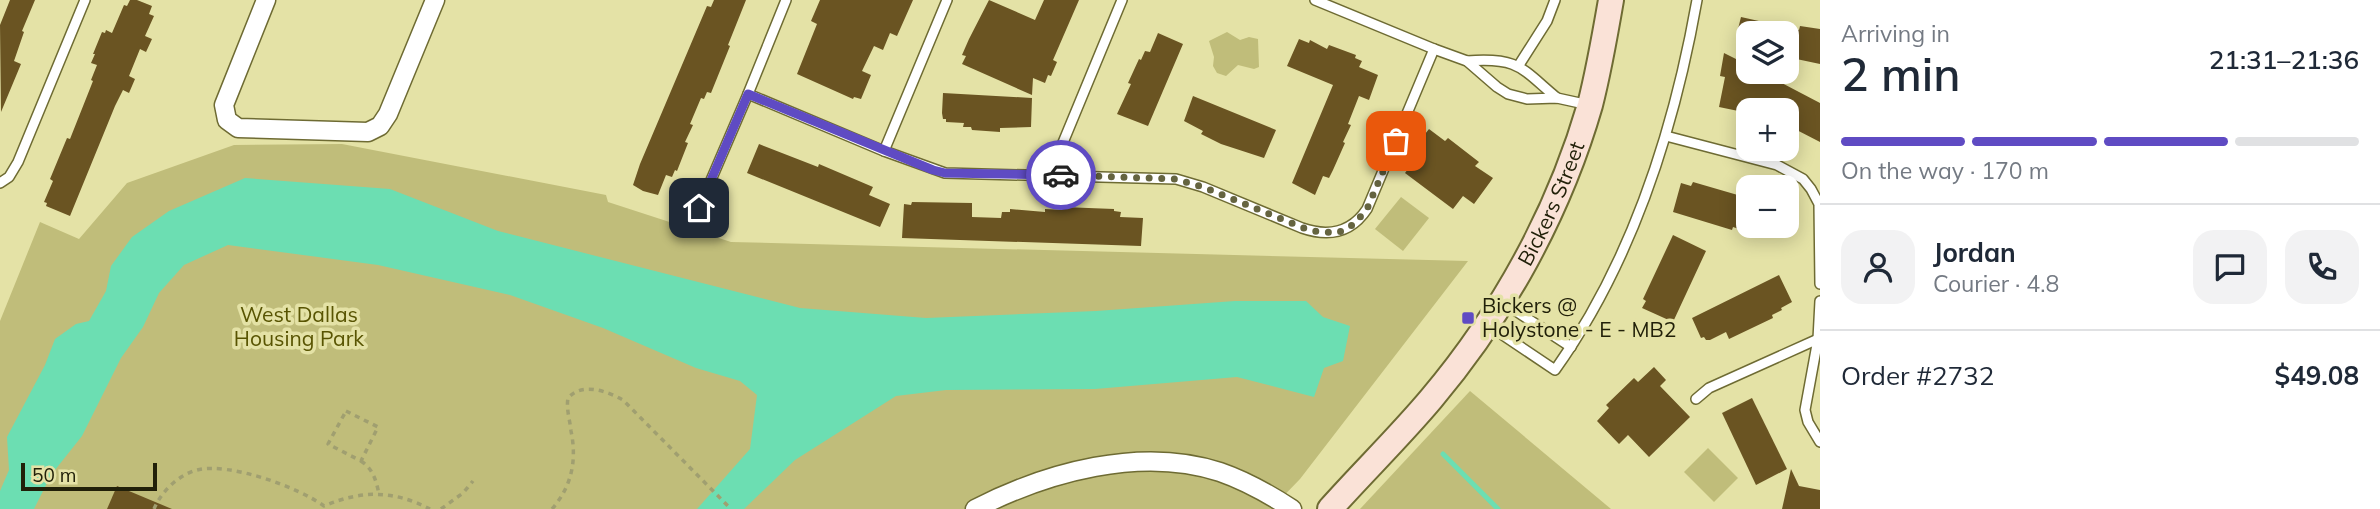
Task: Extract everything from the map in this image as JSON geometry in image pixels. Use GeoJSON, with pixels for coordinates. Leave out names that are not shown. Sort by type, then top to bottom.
{"type":"FeatureCollection","features":[{"type":"Feature","properties":{"kind":"street"},"geometry":{"type":"LineString","coordinates":[[266,0],[224,105],[227,120],[238,128],[368,132],[380,126],[388,114],[435,0]]}},
{"type":"Feature","properties":{"kind":"street","name":"Bickers Street"},"geometry":{"type":"LineString","coordinates":[[1330,509],[1431,399],[1487,325],[1528,255],[1563,182],[1589,105],[1603,50],[1611,0]]}},
{"type":"Feature","properties":{"kind":"street"},"geometry":{"type":"LineString","coordinates":[[975,509],[1030,484],[1082,470],[1131,463],[1159,463],[1218,472],[1253,485],[1292,509]]}},
{"type":"Feature","properties":{"kind":"lane"},"geometry":{"type":"LineString","coordinates":[[0,183],[9,177],[18,162],[85,0]]}},
{"type":"Feature","properties":{"kind":"lane"},"geometry":{"type":"LineString","coordinates":[[699,208],[786,0]]}},
{"type":"Feature","properties":{"kind":"lane"},"geometry":{"type":"LineString","coordinates":[[884,150],[947,0]]}},
{"type":"Feature","properties":{"kind":"lane"},"geometry":{"type":"LineString","coordinates":[[1050,174],[1122,0]]}},
{"type":"Feature","properties":{"kind":"lane"},"geometry":{"type":"LineString","coordinates":[[1315,0],[1467,61],[1508,94],[1542,100],[1557,98],[1589,105]]}},
{"type":"Feature","properties":{"kind":"lane"},"geometry":{"type":"LineString","coordinates":[[1518,65],[1547,21],[1555,0]]}},
{"type":"Feature","properties":{"kind":"lane"},"geometry":{"type":"LineString","coordinates":[[1487,325],[1555,370],[1571,347],[1610,275],[1643,200],[1666,136],[1697,0]]}},
{"type":"Feature","properties":{"kind":"lane"},"geometry":{"type":"LineString","coordinates":[[748,94],[945,173],[1175,179],[1203,187],[1311,231],[1338,233],[1354,224],[1367,209],[1434,49]]}},
{"type":"Feature","properties":{"kind":"lane"},"geometry":{"type":"LineString","coordinates":[[1467,61],[1493,60],[1518,65],[1557,98]]}},
{"type":"Feature","properties":{"kind":"lane"},"geometry":{"type":"LineString","coordinates":[[1666,136],[1777,165],[1802,179],[1819,205],[1820,284]]}},
{"type":"Feature","properties":{"kind":"lane"},"geometry":{"type":"LineString","coordinates":[[1820,301],[1818,339],[1805,410],[1808,422],[1820,442]]}},
{"type":"Feature","properties":{"kind":"lane"},"geometry":{"type":"LineString","coordinates":[[1502,302],[1571,347]]}},
{"type":"Feature","properties":{"kind":"lane"},"geometry":{"type":"LineString","coordinates":[[1696,399],[1709,388],[1818,339]]}},
{"type":"Feature","properties":{"kind":"path"},"geometry":{"type":"LineString","coordinates":[[552,509],[567,488],[574,466],[575,453],[568,398],[574,392],[587,389],[611,394],[622,400],[731,509]]}},
{"type":"Feature","properties":{"kind":"path"},"geometry":{"type":"LineString","coordinates":[[360,461],[378,428],[346,411],[328,444],[369,467],[379,494]]}},
{"type":"Feature","properties":{"kind":"path"},"geometry":{"type":"LineString","coordinates":[[154,509],[159,498],[176,481],[197,470],[208,469],[273,481],[310,496],[326,507],[360,494],[379,494],[405,499],[430,509]]}},
{"type":"Feature","properties":{"kind":"path"},"geometry":{"type":"LineString","coordinates":[[441,509],[463,493],[473,481]]}},
{"type":"Feature","properties":{"kind":"green space"},"geometry":{"type":"Polygon","coordinates":[[[1227,32],[1240,40],[1249,37],[1258,39],[1259,67],[1254,69],[1238,65],[1226,76],[1217,73],[1213,66],[1214,57],[1209,41],[1227,32]]]}},
{"type":"Feature","properties":{"kind":"green space","name":"West Dallas Housing Park"},"geometry":{"type":"Polygon","coordinates":[[[342,144],[606,195],[608,202],[731,242],[1468,261],[1300,479],[1271,509],[0,509],[0,321],[40,222],[79,239],[127,183],[234,145],[342,144]]]}},
{"type":"Feature","properties":{"kind":"green space"},"geometry":{"type":"Polygon","coordinates":[[[1401,197],[1429,218],[1403,251],[1375,229],[1401,197]]]}},
{"type":"Feature","properties":{"kind":"green space"},"geometry":{"type":"Polygon","coordinates":[[[1470,391],[1611,509],[1360,509],[1470,391]]]}},
{"type":"Feature","properties":{"kind":"green space"},"geometry":{"type":"Polygon","coordinates":[[[1708,448],[1738,478],[1714,502],[1684,472],[1708,448]]]}},
{"type":"Feature","properties":{"kind":"shaded area"},"geometry":{"type":"Polygon","coordinates":[[[245,178],[390,189],[498,231],[800,308],[926,318],[1096,311],[1235,301],[1306,301],[1323,317],[1350,326],[1343,361],[1324,368],[1314,397],[1237,377],[1095,389],[946,390],[896,396],[795,460],[744,509],[697,509],[750,449],[757,395],[740,381],[696,368],[603,328],[510,295],[378,265],[228,245],[184,265],[159,293],[143,327],[121,358],[82,436],[51,475],[34,509],[0,509],[0,491],[9,470],[7,437],[45,365],[55,339],[76,324],[89,321],[106,291],[111,266],[132,237],[169,211],[245,178]]]}},
{"type":"Feature","properties":{"kind":"building"},"geometry":{"type":"Polygon","coordinates":[[[10,0],[35,0],[22,31],[24,32],[14,61],[21,64],[1,112],[0,25],[10,0]]]}},
{"type":"Feature","properties":{"kind":"building"},"geometry":{"type":"Polygon","coordinates":[[[130,0],[152,6],[149,14],[154,16],[145,36],[152,39],[146,52],[140,49],[129,76],[135,79],[129,93],[123,90],[115,106],[70,216],[46,206],[47,203],[44,202],[53,181],[50,179],[67,138],[70,139],[93,81],[91,80],[97,65],[91,63],[102,32],[105,33],[106,30],[112,33],[124,5],[127,6],[130,0]]]}},
{"type":"Feature","properties":{"kind":"building"},"geometry":{"type":"Polygon","coordinates":[[[714,0],[746,0],[711,93],[707,92],[704,99],[701,98],[690,124],[693,125],[677,171],[675,170],[672,177],[666,175],[658,195],[643,191],[633,185],[640,164],[707,6],[711,7],[714,0]]]}},
{"type":"Feature","properties":{"kind":"building"},"geometry":{"type":"Polygon","coordinates":[[[820,0],[913,0],[897,36],[890,33],[883,50],[874,46],[862,71],[871,75],[861,99],[853,99],[797,74],[817,24],[811,21],[820,0]]]}},
{"type":"Feature","properties":{"kind":"building"},"geometry":{"type":"Polygon","coordinates":[[[989,0],[1035,20],[1044,0],[1079,0],[1053,60],[1057,62],[1051,76],[1048,75],[1045,83],[1033,78],[1032,95],[962,64],[966,56],[962,55],[989,0]]]}},
{"type":"Feature","properties":{"kind":"building"},"geometry":{"type":"Polygon","coordinates":[[[1741,17],[1759,21],[1740,21],[1741,17]]]}},
{"type":"Feature","properties":{"kind":"building"},"geometry":{"type":"Polygon","coordinates":[[[1800,26],[1820,29],[1820,64],[1799,60],[1800,26]]]}},
{"type":"Feature","properties":{"kind":"building"},"geometry":{"type":"Polygon","coordinates":[[[1158,33],[1183,44],[1148,126],[1117,114],[1139,59],[1141,60],[1145,51],[1150,52],[1158,33]]]}},
{"type":"Feature","properties":{"kind":"building"},"geometry":{"type":"Polygon","coordinates":[[[1299,39],[1309,43],[1310,40],[1327,49],[1329,45],[1356,55],[1355,58],[1362,61],[1359,67],[1378,75],[1369,100],[1359,96],[1348,124],[1351,125],[1343,142],[1345,143],[1329,178],[1323,176],[1315,195],[1292,183],[1333,85],[1287,66],[1299,39]]]}},
{"type":"Feature","properties":{"kind":"building"},"geometry":{"type":"Polygon","coordinates":[[[1724,53],[1736,59],[1736,84],[1784,84],[1820,103],[1820,142],[1799,131],[1799,98],[1736,98],[1736,111],[1719,107],[1725,77],[1720,76],[1724,53]]]}},
{"type":"Feature","properties":{"kind":"building"},"geometry":{"type":"Polygon","coordinates":[[[943,93],[1032,98],[1031,127],[1000,128],[1000,132],[972,130],[971,127],[963,127],[964,123],[946,122],[942,113],[943,93]]]}},
{"type":"Feature","properties":{"kind":"building"},"geometry":{"type":"Polygon","coordinates":[[[1193,96],[1276,130],[1264,158],[1221,144],[1184,121],[1193,96]]]}},
{"type":"Feature","properties":{"kind":"building"},"geometry":{"type":"Polygon","coordinates":[[[1429,129],[1445,141],[1448,138],[1479,162],[1475,166],[1493,178],[1474,204],[1463,196],[1453,209],[1405,173],[1424,148],[1418,143],[1429,129]]]}},
{"type":"Feature","properties":{"kind":"building"},"geometry":{"type":"Polygon","coordinates":[[[759,144],[818,167],[819,164],[873,187],[869,195],[890,204],[880,227],[747,173],[759,144]]]}},
{"type":"Feature","properties":{"kind":"building"},"geometry":{"type":"Polygon","coordinates":[[[1693,182],[1736,195],[1736,228],[1733,227],[1732,230],[1673,212],[1681,183],[1691,186],[1693,182]]]}},
{"type":"Feature","properties":{"kind":"building"},"geometry":{"type":"Polygon","coordinates":[[[912,202],[972,203],[972,217],[1001,218],[1002,212],[1010,212],[1010,209],[1045,212],[1045,209],[1062,210],[1063,207],[1114,209],[1121,212],[1120,217],[1143,218],[1141,246],[902,238],[904,204],[911,205],[912,202]]]}},
{"type":"Feature","properties":{"kind":"building"},"geometry":{"type":"Polygon","coordinates":[[[1673,235],[1706,251],[1673,322],[1642,308],[1646,301],[1643,299],[1673,235]]]}},
{"type":"Feature","properties":{"kind":"building"},"geometry":{"type":"Polygon","coordinates":[[[1779,275],[1792,302],[1772,315],[1773,318],[1729,339],[1726,332],[1710,340],[1701,338],[1692,318],[1779,275]]]}},
{"type":"Feature","properties":{"kind":"building"},"geometry":{"type":"Polygon","coordinates":[[[1654,367],[1666,380],[1660,386],[1690,417],[1649,457],[1628,435],[1619,444],[1597,421],[1609,408],[1606,405],[1634,378],[1638,382],[1654,367]]]}},
{"type":"Feature","properties":{"kind":"building"},"geometry":{"type":"Polygon","coordinates":[[[1752,398],[1787,469],[1756,485],[1722,413],[1752,398]]]}},
{"type":"Feature","properties":{"kind":"building"},"geometry":{"type":"Polygon","coordinates":[[[1791,469],[1799,486],[1820,490],[1820,509],[1782,509],[1791,469]]]}},
{"type":"Feature","properties":{"kind":"building"},"geometry":{"type":"Polygon","coordinates":[[[117,486],[172,509],[107,509],[117,486]]]}},
{"type":"Feature","properties":{"kind":"waterway"},"geometry":{"type":"LineString","coordinates":[[1443,454],[1498,509]]}},
{"type":"Feature","properties":{"kind":"way so far"},"geometry":{"type":"LineString","coordinates":[[1061,175],[1175,179],[1203,187],[1311,231],[1338,233],[1354,224],[1367,209],[1396,141]]}},
{"type":"Feature","properties":{"kind":"place","name":"Bickers @ Holystone - E - MB2"},"geometry":{"type":"Point","coordinates":[1468,318]}},
{"type":"Feature","properties":{"kind":"route"},"geometry":{"type":"LineString","coordinates":[[699,208],[748,94],[933,170],[945,173],[1061,175]]}}]}
